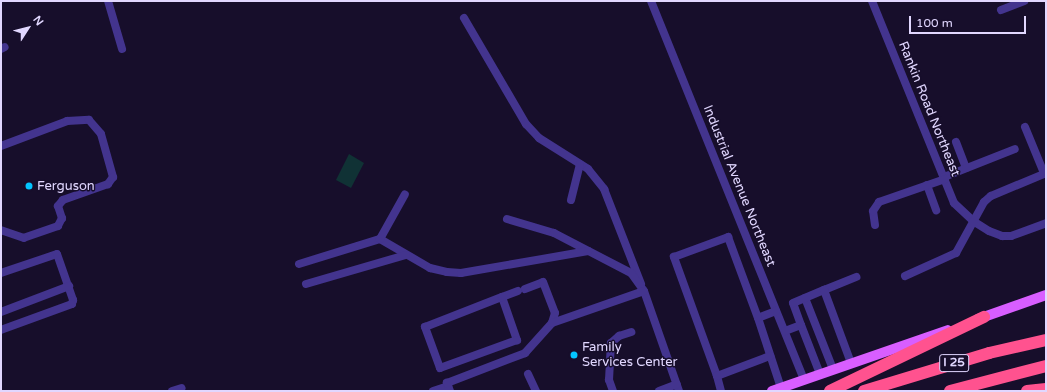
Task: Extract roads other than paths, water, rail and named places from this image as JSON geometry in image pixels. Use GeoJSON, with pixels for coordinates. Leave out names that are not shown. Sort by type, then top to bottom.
{"type":"FeatureCollection","features":[{"type":"Feature","properties":{"kind":"highway"},"geometry":{"type":"LineString","coordinates":[[830,391],[984,317]]}},
{"type":"Feature","properties":{"kind":"highway","name":"I 25"},"geometry":{"type":"LineString","coordinates":[[864,391],[989,353],[1046,340]]}},
{"type":"Feature","properties":{"kind":"highway","name":"I 25"},"geometry":{"type":"LineString","coordinates":[[950,391],[1046,366]]}},
{"type":"Feature","properties":{"kind":"highway"},"geometry":{"type":"LineString","coordinates":[[1027,391],[1046,389]]}},
{"type":"Feature","properties":{"kind":"main road"},"geometry":{"type":"LineString","coordinates":[[777,389],[1046,295]]}},
{"type":"Feature","properties":{"kind":"street"},"geometry":{"type":"LineString","coordinates":[[108,1],[122,49]]}},
{"type":"Feature","properties":{"kind":"street","name":"Industrial Avenue Northeast"},"geometry":{"type":"LineString","coordinates":[[651,1],[804,379]]}},
{"type":"Feature","properties":{"kind":"street","name":"Rankin Road Northeast"},"geometry":{"type":"LineString","coordinates":[[872,1],[954,203],[973,221],[989,231],[1007,236],[1046,223]]}},
{"type":"Feature","properties":{"kind":"street"},"geometry":{"type":"LineString","coordinates":[[1001,10],[1024,1]]}},
{"type":"Feature","properties":{"kind":"street"},"geometry":{"type":"LineString","coordinates":[[464,18],[526,124],[540,138],[588,169],[611,201],[678,388],[659,391]]}},
{"type":"Feature","properties":{"kind":"street"},"geometry":{"type":"LineString","coordinates":[[1,146],[67,121],[88,120],[101,134],[113,177],[108,184],[63,200],[58,206],[62,218],[58,226],[24,238],[1,230]]}},
{"type":"Feature","properties":{"kind":"street"},"geometry":{"type":"LineString","coordinates":[[905,276],[956,253],[984,202],[995,193],[1045,173],[1025,127]]}},
{"type":"Feature","properties":{"kind":"street"},"geometry":{"type":"LineString","coordinates":[[956,142],[966,168]]}},
{"type":"Feature","properties":{"kind":"street"},"geometry":{"type":"LineString","coordinates":[[875,225],[873,210],[876,204],[1015,149]]}},
{"type":"Feature","properties":{"kind":"street"},"geometry":{"type":"LineString","coordinates":[[571,200],[580,164]]}},
{"type":"Feature","properties":{"kind":"street"},"geometry":{"type":"LineString","coordinates":[[927,185],[936,210]]}},
{"type":"Feature","properties":{"kind":"street"},"geometry":{"type":"LineString","coordinates":[[299,264],[380,239],[405,194]]}},
{"type":"Feature","properties":{"kind":"street"},"geometry":{"type":"LineString","coordinates":[[507,219],[554,233],[631,273],[642,288]]}},
{"type":"Feature","properties":{"kind":"street"},"geometry":{"type":"LineString","coordinates":[[721,391],[674,257],[728,237],[758,318],[770,356],[777,389]]}},
{"type":"Feature","properties":{"kind":"street"},"geometry":{"type":"LineString","coordinates":[[380,239],[430,268],[461,273],[564,253],[589,251]]}},
{"type":"Feature","properties":{"kind":"street"},"geometry":{"type":"LineString","coordinates":[[1,273],[56,254],[68,286],[72,304],[1,330]]}},
{"type":"Feature","properties":{"kind":"street"},"geometry":{"type":"LineString","coordinates":[[306,284],[406,255]]}},
{"type":"Feature","properties":{"kind":"street"},"geometry":{"type":"LineString","coordinates":[[820,374],[793,303],[857,277]]}},
{"type":"Feature","properties":{"kind":"street"},"geometry":{"type":"LineString","coordinates":[[433,391],[449,388],[447,383],[525,353],[552,323],[555,313],[544,282],[502,297],[425,327],[440,368],[517,340],[502,297]]}},
{"type":"Feature","properties":{"kind":"street"},"geometry":{"type":"LineString","coordinates":[[1,312],[68,286]]}},
{"type":"Feature","properties":{"kind":"street"},"geometry":{"type":"LineString","coordinates":[[552,323],[642,288]]}},
{"type":"Feature","properties":{"kind":"street"},"geometry":{"type":"LineString","coordinates":[[824,290],[851,363]]}},
{"type":"Feature","properties":{"kind":"street"},"geometry":{"type":"LineString","coordinates":[[805,298],[833,369]]}},
{"type":"Feature","properties":{"kind":"street"},"geometry":{"type":"LineString","coordinates":[[758,318],[776,311]]}},
{"type":"Feature","properties":{"kind":"street"},"geometry":{"type":"LineString","coordinates":[[784,331],[801,325]]}},
{"type":"Feature","properties":{"kind":"street"},"geometry":{"type":"LineString","coordinates":[[613,391],[609,380],[611,343],[619,336],[631,332]]}},
{"type":"Feature","properties":{"kind":"street"},"geometry":{"type":"LineString","coordinates":[[717,376],[770,356]]}},
{"type":"Feature","properties":{"kind":"street"},"geometry":{"type":"LineString","coordinates":[[528,374],[536,391]]}},
{"type":"Feature","properties":{"kind":"street"},"geometry":{"type":"LineString","coordinates":[[172,391],[182,388]]}},
{"type":"Feature","properties":{"kind":"place","name":"Ferguson"},"geometry":{"type":"Point","coordinates":[29,186]}},
{"type":"Feature","properties":{"kind":"place","name":"Family Services Center"},"geometry":{"type":"Point","coordinates":[574,355]}}]}
